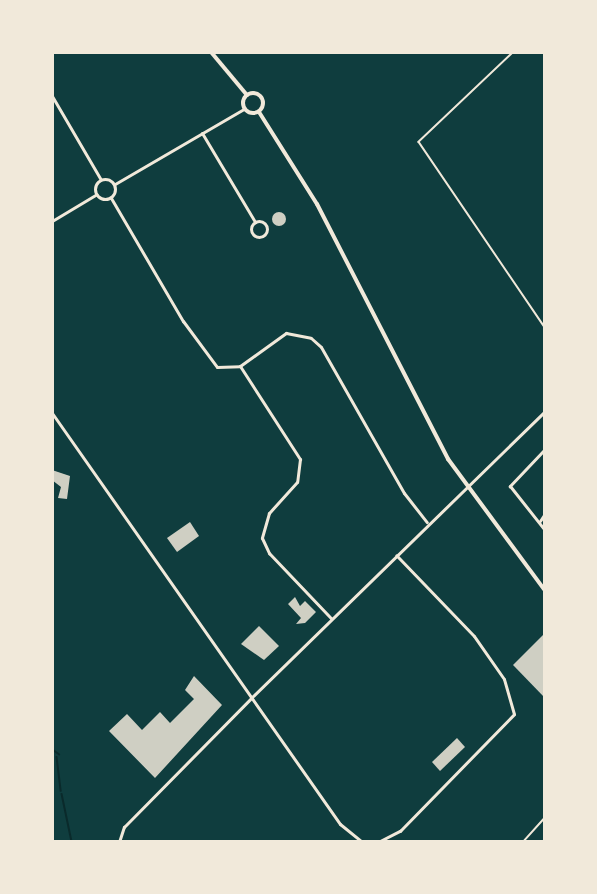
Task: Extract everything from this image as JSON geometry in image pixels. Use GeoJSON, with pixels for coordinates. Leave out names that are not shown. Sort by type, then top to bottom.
{"type":"FeatureCollection","features":[{"type":"Feature","properties":{"kind":"street"},"geometry":{"type":"LineString","coordinates":[[211,52],[247,95],[260,96],[259,112],[317,204],[465,485],[544,589]]}},
{"type":"Feature","properties":{"kind":"street"},"geometry":{"type":"LineString","coordinates":[[244,109],[247,95]]}},
{"type":"Feature","properties":{"kind":"street"},"geometry":{"type":"LineString","coordinates":[[52,96],[101,180],[115,184]]}},
{"type":"Feature","properties":{"kind":"street"},"geometry":{"type":"LineString","coordinates":[[111,198],[115,184],[202,133],[244,109],[259,112]]}},
{"type":"Feature","properties":{"kind":"street"},"geometry":{"type":"LineString","coordinates":[[202,133],[255,222],[253,234],[265,235],[266,224],[255,222]]}},
{"type":"Feature","properties":{"kind":"street"},"geometry":{"type":"LineString","coordinates":[[52,221],[97,194],[101,180]]}},
{"type":"Feature","properties":{"kind":"street"},"geometry":{"type":"LineString","coordinates":[[97,194],[111,198],[183,321],[217,367],[240,366],[286,333],[311,338],[404,493],[427,522]]}},
{"type":"Feature","properties":{"kind":"street"},"geometry":{"type":"LineString","coordinates":[[240,366],[300,459],[297,482],[269,513],[262,538],[269,553],[331,618]]}},
{"type":"Feature","properties":{"kind":"street"},"geometry":{"type":"LineString","coordinates":[[119,842],[124,827],[251,698],[427,522],[544,412]]}},
{"type":"Feature","properties":{"kind":"street"},"geometry":{"type":"LineString","coordinates":[[52,413],[340,824],[362,842]]}},
{"type":"Feature","properties":{"kind":"street"},"geometry":{"type":"LineString","coordinates":[[544,450],[510,486],[540,521],[544,529]]}},
{"type":"Feature","properties":{"kind":"street"},"geometry":{"type":"LineString","coordinates":[[540,521],[544,515]]}},
{"type":"Feature","properties":{"kind":"street"},"geometry":{"type":"LineString","coordinates":[[378,842],[400,831],[514,714],[504,679],[474,636],[396,555]]}},
{"type":"Feature","properties":{"kind":"path"},"geometry":{"type":"LineString","coordinates":[[514,52],[419,142],[544,326]]}},
{"type":"Feature","properties":{"kind":"path"},"geometry":{"type":"LineString","coordinates":[[523,842],[544,819]]}},
{"type":"Feature","properties":{"kind":"building"},"geometry":{"type":"Polygon","coordinates":[[[276,212],[282,212],[286,219],[282,226],[276,226],[272,222],[272,216],[276,212]]]}},
{"type":"Feature","properties":{"kind":"building"},"geometry":{"type":"Polygon","coordinates":[[[52,470],[70,476],[67,499],[58,498],[61,487],[52,480],[52,470]]]}},
{"type":"Feature","properties":{"kind":"building"},"geometry":{"type":"Polygon","coordinates":[[[190,522],[199,536],[177,552],[167,538],[190,522]]]}},
{"type":"Feature","properties":{"kind":"building"},"geometry":{"type":"Polygon","coordinates":[[[295,597],[300,606],[305,601],[316,612],[305,623],[296,624],[301,618],[288,604],[295,597]]]}},
{"type":"Feature","properties":{"kind":"building"},"geometry":{"type":"Polygon","coordinates":[[[259,626],[279,646],[264,660],[241,644],[259,626]]]}},
{"type":"Feature","properties":{"kind":"building"},"geometry":{"type":"Polygon","coordinates":[[[544,634],[544,697],[513,665],[544,634]]]}},
{"type":"Feature","properties":{"kind":"building"},"geometry":{"type":"Polygon","coordinates":[[[194,676],[222,705],[155,778],[109,731],[127,714],[142,730],[160,712],[170,723],[194,699],[185,690],[194,676]]]}},
{"type":"Feature","properties":{"kind":"building"},"geometry":{"type":"Polygon","coordinates":[[[457,738],[465,747],[440,771],[432,762],[457,738]]]}},
{"type":"Feature","properties":{"kind":"waterway"},"geometry":{"type":"LineString","coordinates":[[52,749],[59,754]]}},
{"type":"Feature","properties":{"kind":"waterway"},"geometry":{"type":"LineString","coordinates":[[57,757],[61,791]]}},
{"type":"Feature","properties":{"kind":"waterway"},"geometry":{"type":"LineString","coordinates":[[62,794],[72,842]]}}]}
